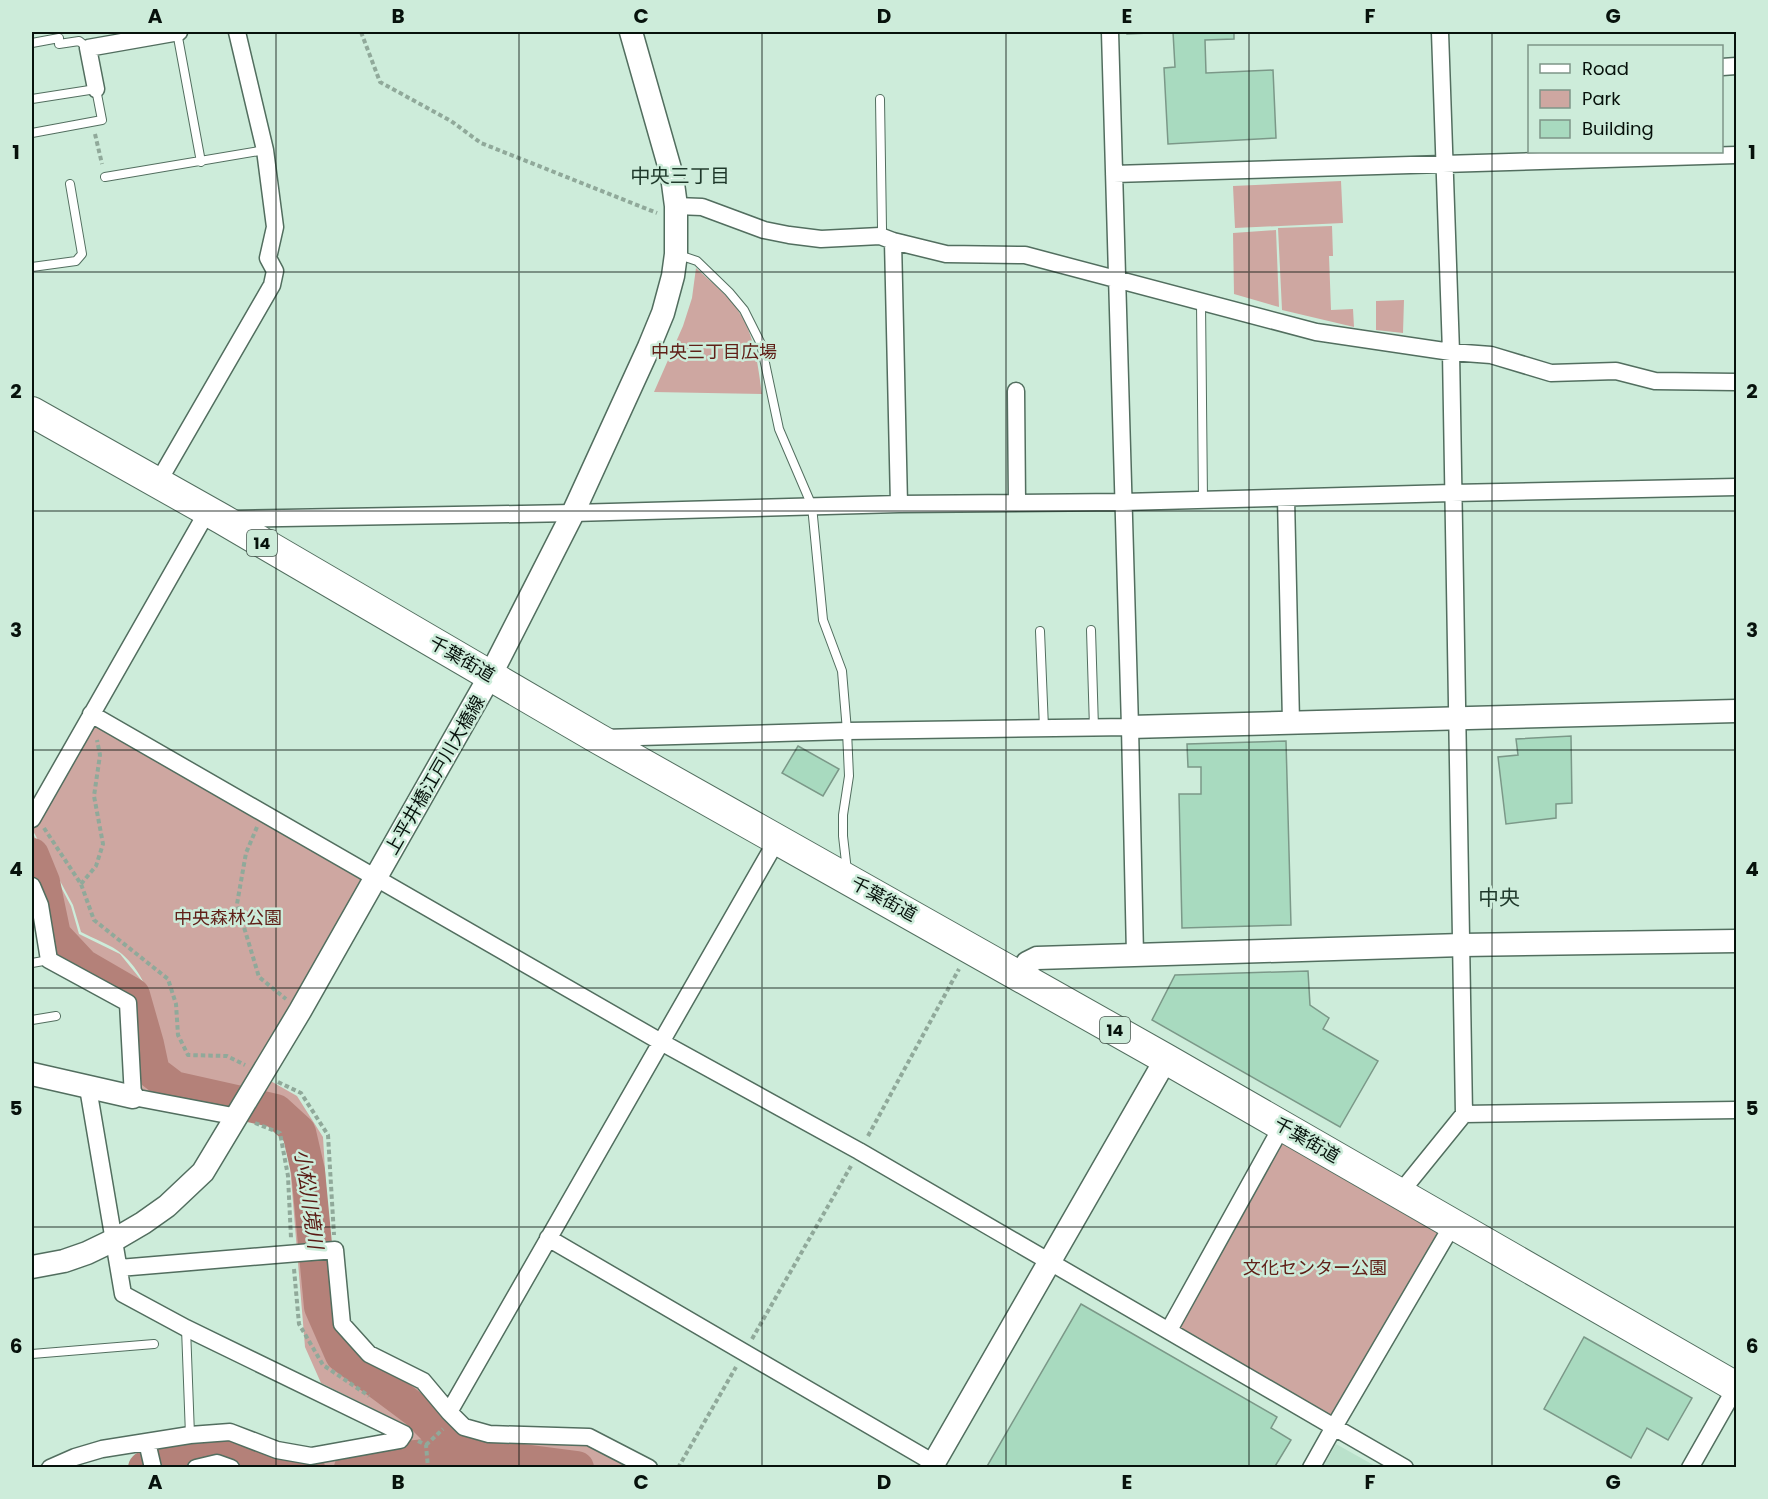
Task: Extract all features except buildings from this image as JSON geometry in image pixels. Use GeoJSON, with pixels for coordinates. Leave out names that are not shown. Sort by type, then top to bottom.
{"type":"FeatureCollection","features":[{"type":"Feature","properties":{"kind":"highway","name":"千葉街道"},"geometry":{"type":"LineString","coordinates":[[32,412],[597,738],[1021,976],[1736,1387]]}},
{"type":"Feature","properties":{"kind":"street"},"geometry":{"type":"LineString","coordinates":[[96,89],[88,48],[178,32]]}},
{"type":"Feature","properties":{"kind":"street"},"geometry":{"type":"LineString","coordinates":[[157,484],[272,285],[275,271],[268,258],[275,227],[265,150],[237,32]]}},
{"type":"Feature","properties":{"kind":"street","name":"上平井橋江戸川大橋線"},"geometry":{"type":"LineString","coordinates":[[32,1268],[64,1261],[114,1240],[167,1206],[203,1172],[300,1011],[490,676],[573,513],[650,347],[663,313],[676,254],[676,206],[672,176],[630,32]]}},
{"type":"Feature","properties":{"kind":"street"},"geometry":{"type":"LineString","coordinates":[[1110,32],[1135,955]]}},
{"type":"Feature","properties":{"kind":"street"},"geometry":{"type":"LineString","coordinates":[[1400,1193],[1464,1114],[1451,352],[1440,32]]}},
{"type":"Feature","properties":{"kind":"street"},"geometry":{"type":"LineString","coordinates":[[1114,174],[1737,155]]}},
{"type":"Feature","properties":{"kind":"street"},"geometry":{"type":"LineString","coordinates":[[676,206],[702,207],[764,230],[789,235],[821,239],[887,239],[946,254],[1025,255],[1316,332],[1451,352],[1491,355],[1551,373],[1616,371],[1655,381],[1737,382]]}},
{"type":"Feature","properties":{"kind":"street"},"geometry":{"type":"LineString","coordinates":[[887,239],[899,504]]}},
{"type":"Feature","properties":{"kind":"street"},"geometry":{"type":"LineString","coordinates":[[1016,391],[1017,503]]}},
{"type":"Feature","properties":{"kind":"street"},"geometry":{"type":"LineString","coordinates":[[32,814],[214,516],[573,513],[1737,487]]}},
{"type":"Feature","properties":{"kind":"street"},"geometry":{"type":"LineString","coordinates":[[1286,498],[1291,722]]}},
{"type":"Feature","properties":{"kind":"street"},"geometry":{"type":"LineString","coordinates":[[597,738],[1737,711]]}},
{"type":"Feature","properties":{"kind":"street"},"geometry":{"type":"LineString","coordinates":[[91,714],[661,1042],[860,1151],[1406,1467]]}},
{"type":"Feature","properties":{"kind":"street"},"geometry":{"type":"LineString","coordinates":[[449,1412],[777,840]]}},
{"type":"Feature","properties":{"kind":"street"},"geometry":{"type":"LineString","coordinates":[[32,886],[40,905],[50,960],[128,1003],[133,1097]]}},
{"type":"Feature","properties":{"kind":"street"},"geometry":{"type":"LineString","coordinates":[[1021,976],[1027,963],[1037,958],[1462,945],[1737,941]]}},
{"type":"Feature","properties":{"kind":"street"},"geometry":{"type":"LineString","coordinates":[[548,1238],[933,1465],[1166,1059]]}},
{"type":"Feature","properties":{"kind":"street"},"geometry":{"type":"LineString","coordinates":[[32,1074],[133,1097],[243,1109]]}},
{"type":"Feature","properties":{"kind":"street"},"geometry":{"type":"LineString","coordinates":[[50,1467],[102,1449],[150,1455],[190,1435],[230,1432],[277,1450],[311,1456],[400,1440],[404,1434],[186,1328],[123,1294],[88,1088]]}},
{"type":"Feature","properties":{"kind":"street"},"geometry":{"type":"LineString","coordinates":[[1464,1114],[1737,1110]]}},
{"type":"Feature","properties":{"kind":"street"},"geometry":{"type":"LineString","coordinates":[[1169,1330],[1282,1126]]}},
{"type":"Feature","properties":{"kind":"street"},"geometry":{"type":"LineString","coordinates":[[1311,1467],[1453,1224]]}},
{"type":"Feature","properties":{"kind":"street"},"geometry":{"type":"LineString","coordinates":[[119,1268],[329,1251],[342,1324],[369,1354],[423,1381],[464,1427],[489,1434],[589,1437],[649,1467]]}},
{"type":"Feature","properties":{"kind":"street"},"geometry":{"type":"LineString","coordinates":[[1690,1467],[1736,1387]]}},
{"type":"Feature","properties":{"kind":"street"},"geometry":{"type":"LineString","coordinates":[[196,1467],[217,1463],[231,1467]]}},
{"type":"Feature","properties":{"kind":"lane"},"geometry":{"type":"LineString","coordinates":[[178,32],[201,162]]}},
{"type":"Feature","properties":{"kind":"lane"},"geometry":{"type":"LineString","coordinates":[[32,43],[59,38],[59,44],[79,41],[88,48]]}},
{"type":"Feature","properties":{"kind":"lane"},"geometry":{"type":"LineString","coordinates":[[32,99],[96,89],[102,120],[32,133]]}},
{"type":"Feature","properties":{"kind":"lane"},"geometry":{"type":"LineString","coordinates":[[880,99],[882,229],[887,239]]}},
{"type":"Feature","properties":{"kind":"lane"},"geometry":{"type":"LineString","coordinates":[[105,177],[265,150]]}},
{"type":"Feature","properties":{"kind":"lane"},"geometry":{"type":"LineString","coordinates":[[32,267],[76,261],[82,254],[70,184]]}},
{"type":"Feature","properties":{"kind":"lane"},"geometry":{"type":"LineString","coordinates":[[676,254],[697,261],[744,310],[761,344],[779,429],[812,506],[824,620],[843,671],[849,777],[843,815],[843,836],[848,879]]}},
{"type":"Feature","properties":{"kind":"lane"},"geometry":{"type":"LineString","coordinates":[[1201,302],[1203,500]]}},
{"type":"Feature","properties":{"kind":"lane"},"geometry":{"type":"LineString","coordinates":[[1091,630],[1094,728]]}},
{"type":"Feature","properties":{"kind":"lane"},"geometry":{"type":"LineString","coordinates":[[1040,631],[1044,728]]}},
{"type":"Feature","properties":{"kind":"lane"},"geometry":{"type":"LineString","coordinates":[[32,963],[50,960]]}},
{"type":"Feature","properties":{"kind":"lane"},"geometry":{"type":"LineString","coordinates":[[32,1020],[56,1016]]}},
{"type":"Feature","properties":{"kind":"lane"},"geometry":{"type":"LineString","coordinates":[[186,1328],[190,1435]]}},
{"type":"Feature","properties":{"kind":"lane"},"geometry":{"type":"LineString","coordinates":[[32,1354],[154,1344]]}},
{"type":"Feature","properties":{"kind":"path"},"geometry":{"type":"LineString","coordinates":[[362,32],[380,82],[451,121]]}},
{"type":"Feature","properties":{"kind":"path"},"geometry":{"type":"LineString","coordinates":[[92,122],[105,177]]}},
{"type":"Feature","properties":{"kind":"path"},"geometry":{"type":"LineString","coordinates":[[81,884],[96,866],[103,844],[94,796],[100,754],[91,714]]}},
{"type":"Feature","properties":{"kind":"path"},"geometry":{"type":"LineString","coordinates":[[263,813],[246,853],[237,904],[259,977],[300,1011]]}},
{"type":"Feature","properties":{"kind":"path"},"geometry":{"type":"LineString","coordinates":[[32,814],[81,884],[94,920],[168,980],[176,1004],[178,1035],[189,1055],[227,1056],[301,1093],[328,1135],[329,1251]]}},
{"type":"Feature","properties":{"kind":"path"},"geometry":{"type":"LineString","coordinates":[[678,1467],[860,1151],[971,948]]}},
{"type":"Feature","properties":{"kind":"shaded area"},"geometry":{"type":"Polygon","coordinates":[[[1336,1444],[1377,1467],[1323,1467],[1336,1444]]]}},
{"type":"Feature","properties":{"kind":"green space"},"geometry":{"type":"Polygon","coordinates":[[[1341,181],[1343,223],[1235,228],[1233,186],[1341,181]]]}},
{"type":"Feature","properties":{"kind":"green space"},"geometry":{"type":"Polygon","coordinates":[[[1332,226],[1333,256],[1329,256],[1331,310],[1353,309],[1354,327],[1282,310],[1278,228],[1332,226]]]}},
{"type":"Feature","properties":{"kind":"green space"},"geometry":{"type":"Polygon","coordinates":[[[1276,230],[1279,307],[1234,294],[1233,233],[1276,230]]]}},
{"type":"Feature","properties":{"kind":"green space","name":"中央三丁目広場"},"geometry":{"type":"Polygon","coordinates":[[[696,268],[730,300],[744,321],[755,352],[762,394],[654,392],[683,326],[692,298],[696,268]]]}},
{"type":"Feature","properties":{"kind":"green space"},"geometry":{"type":"Polygon","coordinates":[[[1404,300],[1403,333],[1376,330],[1376,301],[1404,300]]]}},
{"type":"Feature","properties":{"kind":"green space","name":"中央森林公園"},"geometry":{"type":"Polygon","coordinates":[[[91,722],[368,878],[260,1075],[297,1096],[323,1137],[334,1317],[367,1361],[417,1388],[436,1413],[475,1440],[587,1441],[637,1467],[320,1467],[325,1461],[411,1444],[408,1426],[321,1383],[305,1347],[287,1130],[249,1113],[137,1093],[130,1001],[51,959],[32,880],[32,832],[71,906],[79,934],[120,954],[142,981],[166,1060],[152,1003],[140,976],[118,951],[81,932],[73,905],[32,829],[32,824],[91,722]]]}},
{"type":"Feature","properties":{"kind":"green space","name":"文化センター公園"},"geometry":{"type":"Polygon","coordinates":[[[1283,1135],[1444,1227],[1333,1418],[1177,1329],[1283,1135]]]}},
{"type":"Feature","properties":{"kind":"waterway","name":"小松川境川"},"geometry":{"type":"LineString","coordinates":[[32,855],[43,882],[54,935],[83,966],[133,995],[153,1072],[174,1088],[276,1111],[299,1132],[308,1171],[321,1307],[342,1355],[417,1411],[459,1453]]}},
{"type":"Feature","properties":{"kind":"waterway","name":"小松川境川"},"geometry":{"type":"LineString","coordinates":[[145,1468],[223,1450],[263,1454],[308,1468]]}},
{"type":"Feature","properties":{"kind":"waterway","name":"小松川境川"},"geometry":{"type":"LineString","coordinates":[[351,1468],[395,1459],[459,1453],[577,1468]]}},
{"type":"Feature","properties":{"kind":"district","name":"中央三丁目"},"geometry":{"type":"Point","coordinates":[680,176]}},
{"type":"Feature","properties":{"kind":"district","name":"中央"},"geometry":{"type":"Point","coordinates":[1499,898]}}]}
